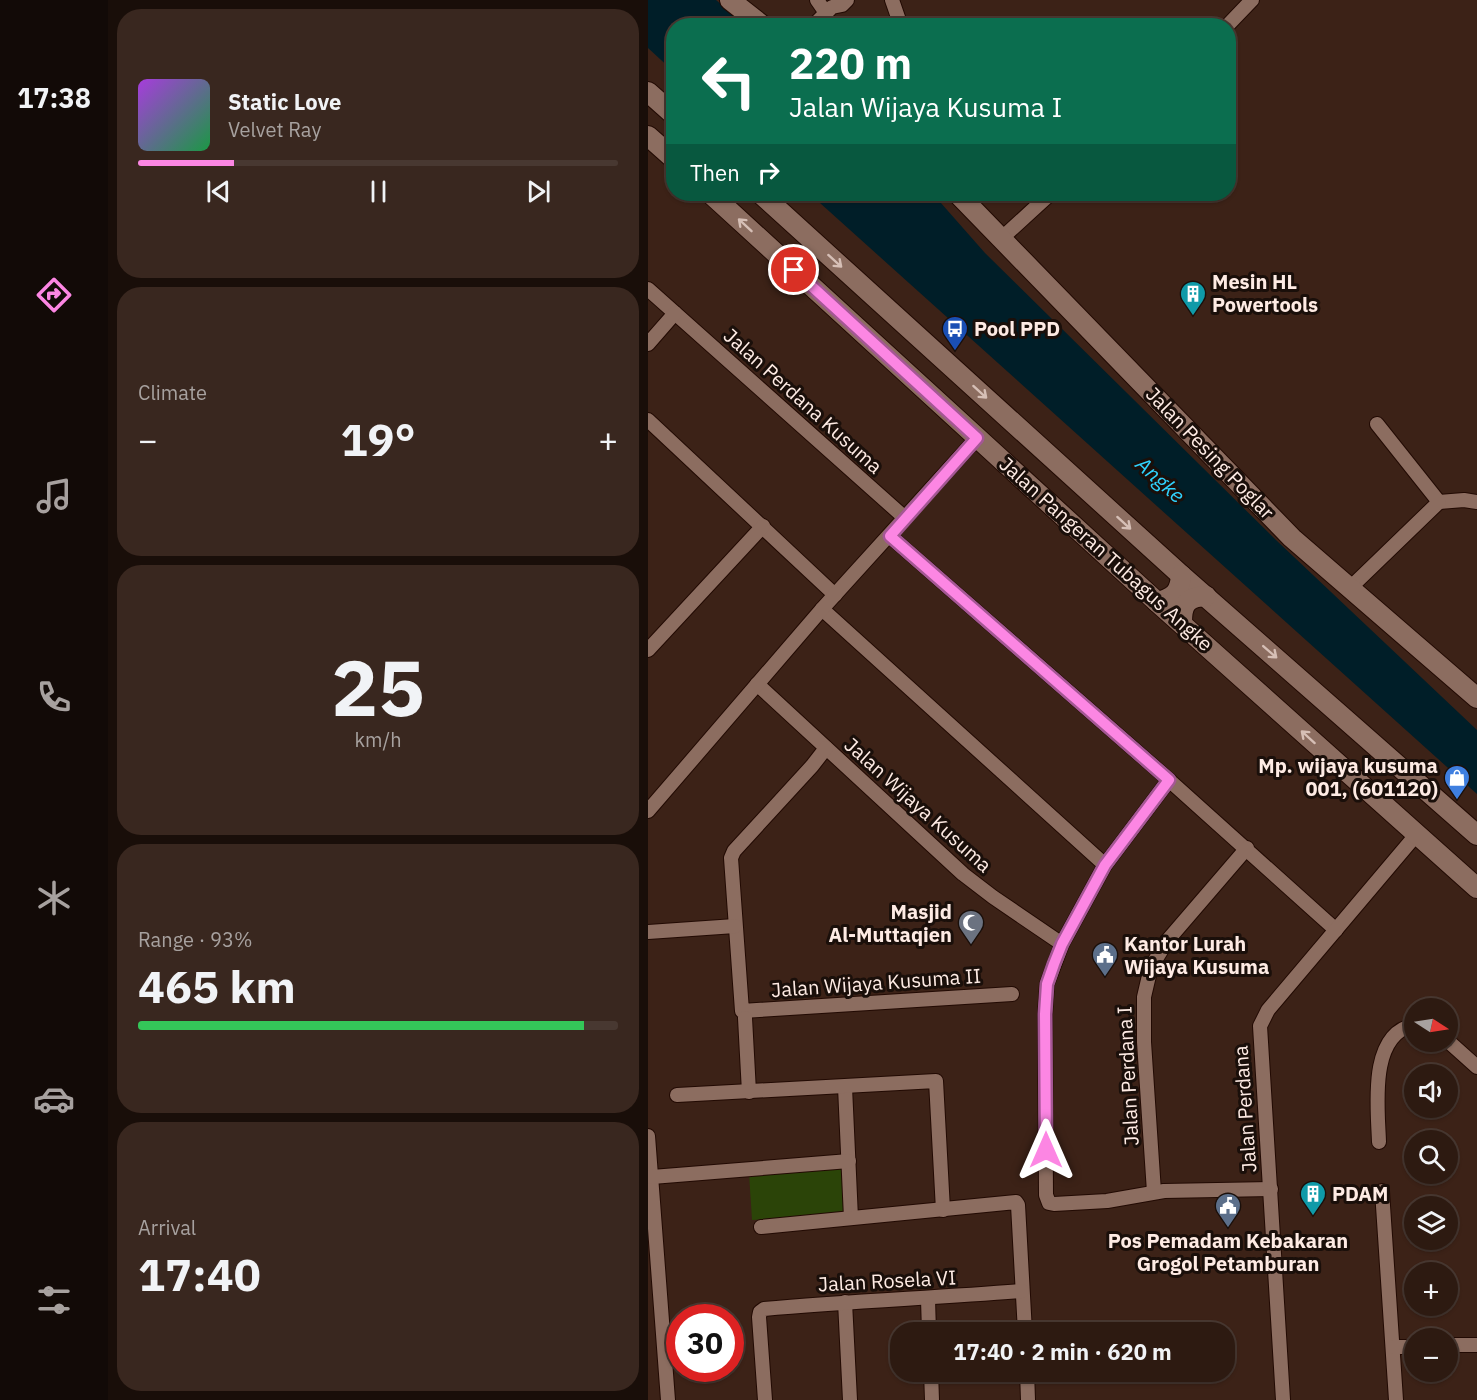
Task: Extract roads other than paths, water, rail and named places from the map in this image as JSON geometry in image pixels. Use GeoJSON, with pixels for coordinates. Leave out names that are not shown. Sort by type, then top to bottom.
{"type":"FeatureCollection","features":[{"type":"Feature","properties":{"kind":"main road"},"geometry":{"type":"LineString","coordinates":[[730,0],[753,18]]}},
{"type":"Feature","properties":{"kind":"main road"},"geometry":{"type":"LineString","coordinates":[[648,92],[666,108]]}},
{"type":"Feature","properties":{"kind":"main road"},"geometry":{"type":"LineString","coordinates":[[648,136],[666,152]]}},
{"type":"Feature","properties":{"kind":"main road","name":"Jalan Pangeran Tubagus Angke"},"geometry":{"type":"LineString","coordinates":[[719,201],[1157,602],[1477,888]]}},
{"type":"Feature","properties":{"kind":"main road","name":"Jalan Pangeran Tubagus Angke"},"geometry":{"type":"LineString","coordinates":[[769,201],[1181,575],[1477,836]]}},
{"type":"Feature","properties":{"kind":"main road","name":"Jalan Pesing Poglar"},"geometry":{"type":"LineString","coordinates":[[965,201],[1292,538],[1477,698]]}},
{"type":"Feature","properties":{"kind":"main road"},"geometry":{"type":"LineString","coordinates":[[1157,602],[1169,599],[1176,594],[1180,587],[1181,575]]}},
{"type":"Feature","properties":{"kind":"main road"},"geometry":{"type":"LineString","coordinates":[[1182,622],[1182,610],[1187,602],[1195,596],[1206,596]]}},
{"type":"Feature","properties":{"kind":"street"},"geometry":{"type":"LineString","coordinates":[[817,0],[826,13]]}},
{"type":"Feature","properties":{"kind":"street"},"geometry":{"type":"LineString","coordinates":[[821,18],[833,6],[842,5],[847,0]]}},
{"type":"Feature","properties":{"kind":"street"},"geometry":{"type":"LineString","coordinates":[[892,0],[898,18]]}},
{"type":"Feature","properties":{"kind":"street"},"geometry":{"type":"LineString","coordinates":[[1233,18],[1246,2]]}},
{"type":"Feature","properties":{"kind":"street"},"geometry":{"type":"LineString","coordinates":[[1002,238],[1042,201]]}},
{"type":"Feature","properties":{"kind":"street","name":"Jalan Perdana Kusuma"},"geometry":{"type":"LineString","coordinates":[[648,289],[905,518]]}},
{"type":"Feature","properties":{"kind":"street"},"geometry":{"type":"LineString","coordinates":[[648,344],[675,313]]}},
{"type":"Feature","properties":{"kind":"street"},"geometry":{"type":"LineString","coordinates":[[648,420],[835,595]]}},
{"type":"Feature","properties":{"kind":"street"},"geometry":{"type":"LineString","coordinates":[[1377,424],[1438,502]]}},
{"type":"Feature","properties":{"kind":"street"},"geometry":{"type":"LineString","coordinates":[[648,811],[822,609],[977,438]]}},
{"type":"Feature","properties":{"kind":"street"},"geometry":{"type":"LineString","coordinates":[[1350,588],[1438,502],[1477,501]]}},
{"type":"Feature","properties":{"kind":"street"},"geometry":{"type":"LineString","coordinates":[[648,650],[763,526]]}},
{"type":"Feature","properties":{"kind":"street"},"geometry":{"type":"LineString","coordinates":[[890,536],[1247,848],[1336,930]]}},
{"type":"Feature","properties":{"kind":"street"},"geometry":{"type":"LineString","coordinates":[[822,609],[1105,865]]}},
{"type":"Feature","properties":{"kind":"street","name":"Jalan Wijaya Kusuma"},"geometry":{"type":"LineString","coordinates":[[757,684],[963,874],[1062,944]]}},
{"type":"Feature","properties":{"kind":"street"},"geometry":{"type":"LineString","coordinates":[[749,1092],[731,868],[734,851],[826,748]]}},
{"type":"Feature","properties":{"kind":"street"},"geometry":{"type":"LineString","coordinates":[[1169,780],[1105,865],[1062,944],[1047,984],[1045,1014],[1046,1195],[1049,1203],[1107,1201],[1164,1191],[1270,1189]]}},
{"type":"Feature","properties":{"kind":"street","name":"Jalan Perdana"},"geometry":{"type":"LineString","coordinates":[[1284,1400],[1260,1026],[1268,1010],[1416,835]]}},
{"type":"Feature","properties":{"kind":"street","name":"Jalan Perdana I"},"geometry":{"type":"LineString","coordinates":[[1154,1192],[1144,1042],[1144,996],[1151,967],[1167,941],[1247,848]]}},
{"type":"Feature","properties":{"kind":"street"},"geometry":{"type":"LineString","coordinates":[[648,932],[735,926]]}},
{"type":"Feature","properties":{"kind":"street","name":"Jalan Wijaya Kusuma II"},"geometry":{"type":"LineString","coordinates":[[743,1014],[1012,994]]}},
{"type":"Feature","properties":{"kind":"street"},"geometry":{"type":"LineString","coordinates":[[1379,1142],[1378,1077],[1381,1063],[1387,1048],[1404,1029]]}},
{"type":"Feature","properties":{"kind":"street"},"geometry":{"type":"LineString","coordinates":[[1458,1050],[1477,1067]]}},
{"type":"Feature","properties":{"kind":"street"},"geometry":{"type":"LineString","coordinates":[[677,1095],[936,1081],[943,1210]]}},
{"type":"Feature","properties":{"kind":"street"},"geometry":{"type":"LineString","coordinates":[[845,1087],[851,1218]]}},
{"type":"Feature","properties":{"kind":"street"},"geometry":{"type":"LineString","coordinates":[[648,1136],[652,1177],[650,1207],[653,1284],[668,1400]]}},
{"type":"Feature","properties":{"kind":"street"},"geometry":{"type":"LineString","coordinates":[[652,1177],[849,1161]]}},
{"type":"Feature","properties":{"kind":"street"},"geometry":{"type":"LineString","coordinates":[[1382,1191],[1396,1400]]}},
{"type":"Feature","properties":{"kind":"street"},"geometry":{"type":"LineString","coordinates":[[761,1227],[1015,1202],[1018,1205],[1024,1322]]}},
{"type":"Feature","properties":{"kind":"street","name":"Jalan Rosela VI"},"geometry":{"type":"LineString","coordinates":[[765,1400],[759,1318],[760,1312],[764,1309],[1022,1291]]}},
{"type":"Feature","properties":{"kind":"street"},"geometry":{"type":"LineString","coordinates":[[928,1299],[929,1322]]}},
{"type":"Feature","properties":{"kind":"street"},"geometry":{"type":"LineString","coordinates":[[845,1302],[850,1400]]}},
{"type":"Feature","properties":{"kind":"street"},"geometry":{"type":"LineString","coordinates":[[1458,1345],[1477,1344]]}},
{"type":"Feature","properties":{"kind":"street"},"geometry":{"type":"LineString","coordinates":[[1393,1347],[1404,1347]]}},
{"type":"Feature","properties":{"kind":"street"},"geometry":{"type":"LineString","coordinates":[[931,1382],[932,1400]]}},
{"type":"Feature","properties":{"kind":"street"},"geometry":{"type":"LineString","coordinates":[[1027,1382],[1028,1400]]}},
{"type":"Feature","properties":{"kind":"water"},"geometry":{"type":"Polygon","coordinates":[[[648,0],[716,0],[738,18],[666,18],[666,65],[648,48],[648,0]]]}},
{"type":"Feature","properties":{"kind":"water","name":"Angke"},"geometry":{"type":"Polygon","coordinates":[[[818,201],[939,201],[985,253],[1276,540],[1477,730],[1477,794],[818,201]]]}},
{"type":"Feature","properties":{"kind":"place","name":"Mesin HL Powertools"},"geometry":{"type":"Point","coordinates":[1193,317]}},
{"type":"Feature","properties":{"kind":"place","name":"Pool PPD"},"geometry":{"type":"Point","coordinates":[955,352]}},
{"type":"Feature","properties":{"kind":"place","name":"Mp. wijaya kusuma 001, (601120)"},"geometry":{"type":"Point","coordinates":[1457,801]}},
{"type":"Feature","properties":{"kind":"place","name":"Masjid Al-Muttaqien"},"geometry":{"type":"Point","coordinates":[971,946]}},
{"type":"Feature","properties":{"kind":"place","name":"Kantor Lurah Wijaya Kusuma"},"geometry":{"type":"Point","coordinates":[1105,978]}},
{"type":"Feature","properties":{"kind":"place","name":"PDAM"},"geometry":{"type":"Point","coordinates":[1313,1217]}},
{"type":"Feature","properties":{"kind":"place","name":"Pos Pemadam Kebakaran Grogol Petamburan"},"geometry":{"type":"Point","coordinates":[1228,1229]}}]}
